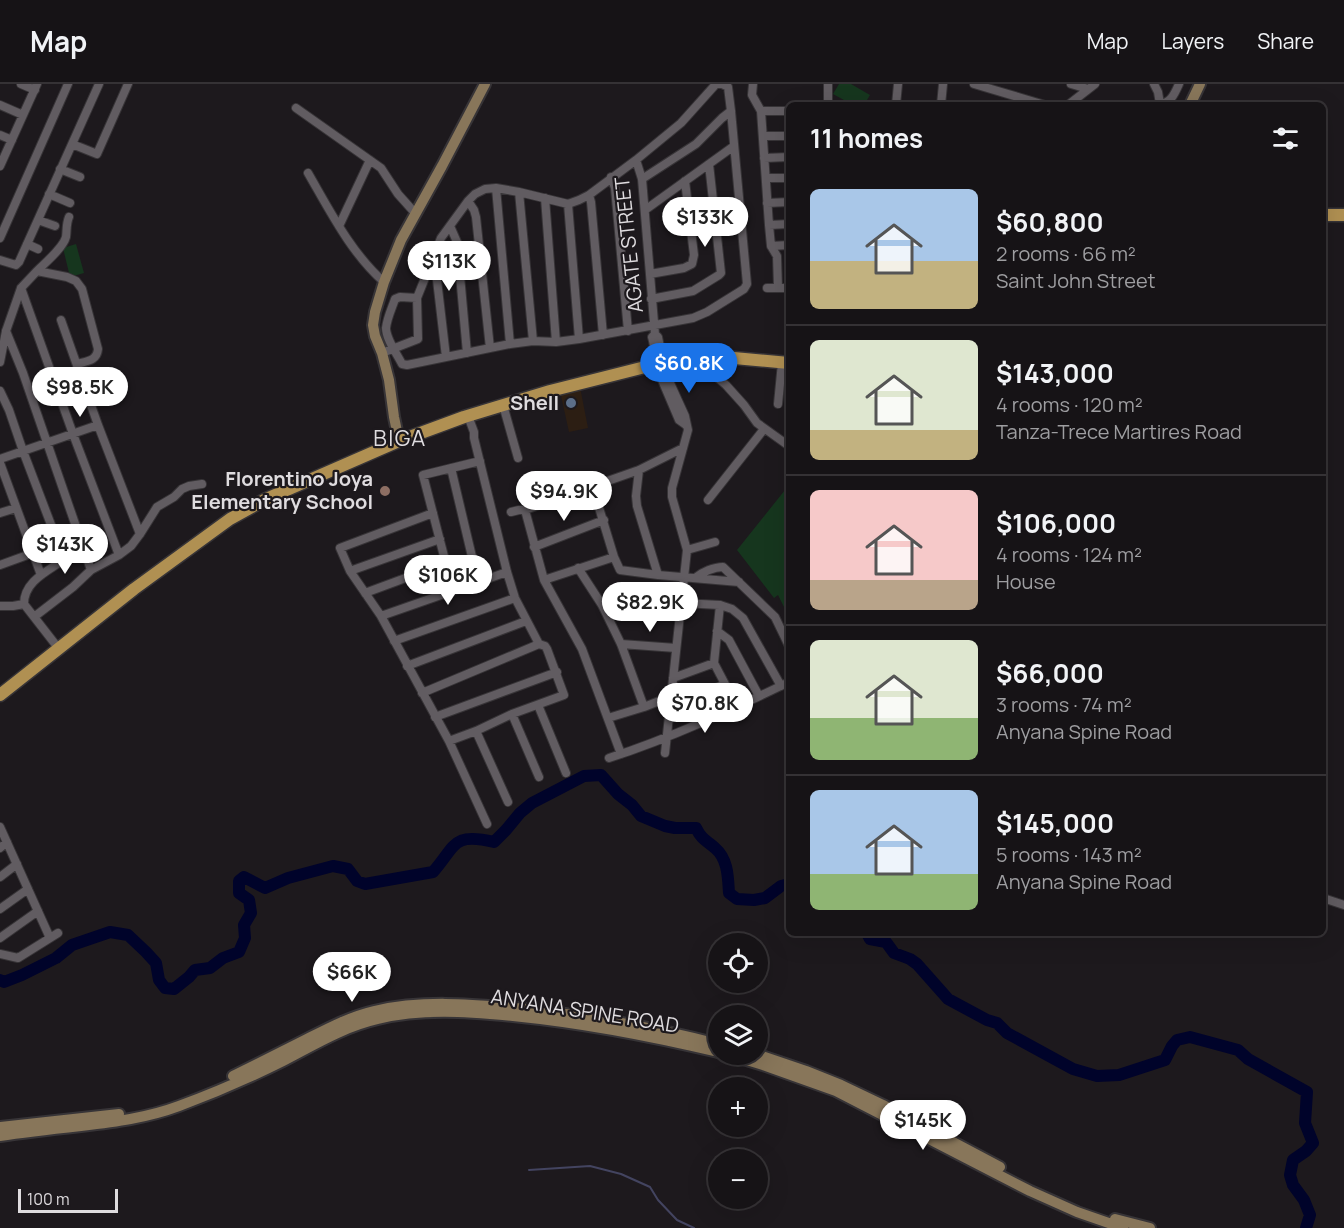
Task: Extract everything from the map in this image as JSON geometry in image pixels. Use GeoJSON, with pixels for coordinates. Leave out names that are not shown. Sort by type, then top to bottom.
{"type":"FeatureCollection","features":[{"type":"Feature","properties":{"kind":"main road"},"geometry":{"type":"LineString","coordinates":[[399,441],[389,380],[375,336],[373,325],[375,312],[401,240],[485,84]]}},
{"type":"Feature","properties":{"kind":"main road"},"geometry":{"type":"LineString","coordinates":[[1191,102],[1200,84]]}},
{"type":"Feature","properties":{"kind":"main road"},"geometry":{"type":"LineString","coordinates":[[1326,215],[1344,216]]}},
{"type":"Feature","properties":{"kind":"main road"},"geometry":{"type":"LineString","coordinates":[[0,695],[134,589],[230,519],[266,499],[399,441],[466,416],[550,391],[660,364],[702,357],[786,363]]}},
{"type":"Feature","properties":{"kind":"main road","name":"ANYANA SPINE ROAD"},"geometry":{"type":"LineString","coordinates":[[0,1127],[144,1110],[227,1079],[328,1028],[355,1017],[375,1011],[409,1006],[436,1003],[468,1004],[544,1011],[636,1025],[708,1042]]}},
{"type":"Feature","properties":{"kind":"main road","name":"ANYANA SPINE ROAD"},"geometry":{"type":"LineString","coordinates":[[0,1136],[147,1117],[178,1107],[230,1085],[358,1023],[410,1013],[478,1013],[544,1019],[636,1033],[708,1050]]}},
{"type":"Feature","properties":{"kind":"main road"},"geometry":{"type":"LineString","coordinates":[[768,1058],[841,1085],[883,1105],[1070,1202],[1118,1220],[1150,1228]]}},
{"type":"Feature","properties":{"kind":"main road"},"geometry":{"type":"LineString","coordinates":[[761,1065],[836,1091],[1030,1191],[1077,1212],[1123,1228]]}},
{"type":"Feature","properties":{"kind":"street"},"geometry":{"type":"LineString","coordinates":[[0,166],[36,87],[21,84]]}},
{"type":"Feature","properties":{"kind":"street"},"geometry":{"type":"LineString","coordinates":[[0,238],[68,84]]}},
{"type":"Feature","properties":{"kind":"street"},"geometry":{"type":"LineString","coordinates":[[0,260],[16,265],[19,262],[99,84]]}},
{"type":"Feature","properties":{"kind":"street"},"geometry":{"type":"LineString","coordinates":[[72,144],[97,154],[128,84]]}},
{"type":"Feature","properties":{"kind":"street"},"geometry":{"type":"LineString","coordinates":[[382,353],[394,349],[418,339],[417,298],[441,238],[475,194],[485,189],[496,188],[568,204],[589,195],[681,123],[716,84],[724,85],[731,111],[746,286],[707,312],[655,330],[628,331],[556,342],[533,341],[510,344],[407,365],[402,364],[394,349],[386,325],[395,299],[417,298]]}},
{"type":"Feature","properties":{"kind":"street"},"geometry":{"type":"LineString","coordinates":[[753,84],[752,95],[761,111],[771,246],[777,256],[778,288]]}},
{"type":"Feature","properties":{"kind":"street"},"geometry":{"type":"LineString","coordinates":[[828,84],[828,102]]}},
{"type":"Feature","properties":{"kind":"street"},"geometry":{"type":"LineString","coordinates":[[896,102],[898,84]]}},
{"type":"Feature","properties":{"kind":"street"},"geometry":{"type":"LineString","coordinates":[[941,102],[943,84]]}},
{"type":"Feature","properties":{"kind":"street"},"geometry":{"type":"LineString","coordinates":[[974,84],[1035,102]]}},
{"type":"Feature","properties":{"kind":"street"},"geometry":{"type":"LineString","coordinates":[[1071,84],[1091,86]]}},
{"type":"Feature","properties":{"kind":"street"},"geometry":{"type":"LineString","coordinates":[[1154,84],[1160,102]]}},
{"type":"Feature","properties":{"kind":"street"},"geometry":{"type":"LineString","coordinates":[[1167,102],[1179,84]]}},
{"type":"Feature","properties":{"kind":"street"},"geometry":{"type":"LineString","coordinates":[[1072,102],[1091,86]]}},
{"type":"Feature","properties":{"kind":"street"},"geometry":{"type":"LineString","coordinates":[[0,105],[23,116]]}},
{"type":"Feature","properties":{"kind":"street"},"geometry":{"type":"LineString","coordinates":[[296,108],[381,168],[398,194],[415,213]]}},
{"type":"Feature","properties":{"kind":"street"},"geometry":{"type":"LineString","coordinates":[[642,179],[696,144],[731,111]]}},
{"type":"Feature","properties":{"kind":"street"},"geometry":{"type":"LineString","coordinates":[[761,111],[786,111]]}},
{"type":"Feature","properties":{"kind":"street"},"geometry":{"type":"LineString","coordinates":[[0,135],[12,140]]}},
{"type":"Feature","properties":{"kind":"street"},"geometry":{"type":"LineString","coordinates":[[763,136],[786,136]]}},
{"type":"Feature","properties":{"kind":"street"},"geometry":{"type":"LineString","coordinates":[[645,210],[734,146]]}},
{"type":"Feature","properties":{"kind":"street"},"geometry":{"type":"LineString","coordinates":[[764,158],[786,158]]}},
{"type":"Feature","properties":{"kind":"street"},"geometry":{"type":"LineString","coordinates":[[339,226],[370,160]]}},
{"type":"Feature","properties":{"kind":"street","name":"AGATE STREET"},"geometry":{"type":"LineString","coordinates":[[636,160],[642,179],[645,210],[655,330],[652,337],[660,364],[659,373],[679,420],[686,424],[688,430],[684,448]]}},
{"type":"Feature","properties":{"kind":"street"},"geometry":{"type":"LineString","coordinates":[[651,298],[693,291],[721,273],[709,164]]}},
{"type":"Feature","properties":{"kind":"street"},"geometry":{"type":"LineString","coordinates":[[60,169],[80,177]]}},
{"type":"Feature","properties":{"kind":"street"},"geometry":{"type":"LineString","coordinates":[[308,173],[339,226],[371,270],[384,282]]}},
{"type":"Feature","properties":{"kind":"street"},"geometry":{"type":"LineString","coordinates":[[611,177],[615,188],[628,331]]}},
{"type":"Feature","properties":{"kind":"street"},"geometry":{"type":"LineString","coordinates":[[765,178],[786,178]]}},
{"type":"Feature","properties":{"kind":"street"},"geometry":{"type":"LineString","coordinates":[[650,274],[684,268],[692,264],[694,255],[685,181]]}},
{"type":"Feature","properties":{"kind":"street"},"geometry":{"type":"LineString","coordinates":[[496,188],[510,344]]}},
{"type":"Feature","properties":{"kind":"street"},"geometry":{"type":"LineString","coordinates":[[519,192],[533,341]]}},
{"type":"Feature","properties":{"kind":"street"},"geometry":{"type":"LineString","coordinates":[[49,194],[70,202]]}},
{"type":"Feature","properties":{"kind":"street"},"geometry":{"type":"LineString","coordinates":[[589,195],[603,335]]}},
{"type":"Feature","properties":{"kind":"street"},"geometry":{"type":"LineString","coordinates":[[545,198],[556,342]]}},
{"type":"Feature","properties":{"kind":"street"},"geometry":{"type":"LineString","coordinates":[[468,201],[476,217],[490,348]]}},
{"type":"Feature","properties":{"kind":"street"},"geometry":{"type":"LineString","coordinates":[[767,203],[786,202]]}},
{"type":"Feature","properties":{"kind":"street"},"geometry":{"type":"LineString","coordinates":[[568,204],[579,339]]}},
{"type":"Feature","properties":{"kind":"street"},"geometry":{"type":"LineString","coordinates":[[0,362],[6,331],[21,288],[60,248],[66,235],[66,224],[69,217]]}},
{"type":"Feature","properties":{"kind":"street"},"geometry":{"type":"LineString","coordinates":[[38,220],[56,226]]}},
{"type":"Feature","properties":{"kind":"street"},"geometry":{"type":"LineString","coordinates":[[769,225],[786,225]]}},
{"type":"Feature","properties":{"kind":"street"},"geometry":{"type":"LineString","coordinates":[[450,226],[457,242],[467,352]]}},
{"type":"Feature","properties":{"kind":"street"},"geometry":{"type":"LineString","coordinates":[[27,244],[38,249]]}},
{"type":"Feature","properties":{"kind":"street"},"geometry":{"type":"LineString","coordinates":[[771,246],[786,246]]}},
{"type":"Feature","properties":{"kind":"street"},"geometry":{"type":"LineString","coordinates":[[431,263],[437,280],[446,357]]}},
{"type":"Feature","properties":{"kind":"street"},"geometry":{"type":"LineString","coordinates":[[37,271],[67,277],[76,281],[82,289],[98,355],[96,358],[77,364]]}},
{"type":"Feature","properties":{"kind":"street"},"geometry":{"type":"LineString","coordinates":[[21,288],[119,555]]}},
{"type":"Feature","properties":{"kind":"street"},"geometry":{"type":"LineString","coordinates":[[767,288],[786,288]]}},
{"type":"Feature","properties":{"kind":"street"},"geometry":{"type":"LineString","coordinates":[[61,320],[140,534]]}},
{"type":"Feature","properties":{"kind":"street"},"geometry":{"type":"LineString","coordinates":[[6,331],[23,373],[91,570]]}},
{"type":"Feature","properties":{"kind":"street"},"geometry":{"type":"LineString","coordinates":[[702,357],[707,369],[737,397],[752,418],[786,444]]}},
{"type":"Feature","properties":{"kind":"street"},"geometry":{"type":"LineString","coordinates":[[778,404],[786,363]]}},
{"type":"Feature","properties":{"kind":"street"},"geometry":{"type":"LineString","coordinates":[[0,392],[9,410],[61,551],[62,561],[41,575],[26,591],[24,604],[59,649]]}},
{"type":"Feature","properties":{"kind":"street"},"geometry":{"type":"LineString","coordinates":[[503,405],[518,458]]}},
{"type":"Feature","properties":{"kind":"street"},"geometry":{"type":"LineString","coordinates":[[466,416],[470,434],[474,438],[515,598],[539,644]]}},
{"type":"Feature","properties":{"kind":"street"},"geometry":{"type":"LineString","coordinates":[[41,575],[0,461],[98,425]]}},
{"type":"Feature","properties":{"kind":"street"},"geometry":{"type":"LineString","coordinates":[[708,500],[764,429]]}},
{"type":"Feature","properties":{"kind":"street"},"geometry":{"type":"LineString","coordinates":[[511,513],[592,488],[639,470],[684,448]]}},
{"type":"Feature","properties":{"kind":"street"},"geometry":{"type":"LineString","coordinates":[[665,753],[687,550],[672,493],[677,466],[684,448]]}},
{"type":"Feature","properties":{"kind":"street"},"geometry":{"type":"LineString","coordinates":[[453,591],[423,475],[480,461]]}},
{"type":"Feature","properties":{"kind":"street"},"geometry":{"type":"LineString","coordinates":[[451,468],[478,582]]}},
{"type":"Feature","properties":{"kind":"street"},"geometry":{"type":"LineString","coordinates":[[639,470],[637,506],[658,575]]}},
{"type":"Feature","properties":{"kind":"street"},"geometry":{"type":"LineString","coordinates":[[34,617],[91,570],[131,546],[157,507],[174,497],[182,489],[202,484]]}},
{"type":"Feature","properties":{"kind":"street"},"geometry":{"type":"LineString","coordinates":[[592,488],[620,570],[739,582]]}},
{"type":"Feature","properties":{"kind":"street"},"geometry":{"type":"LineString","coordinates":[[0,513],[16,508]]}},
{"type":"Feature","properties":{"kind":"street"},"geometry":{"type":"LineString","coordinates":[[525,510],[544,580],[582,649],[621,754]]}},
{"type":"Feature","properties":{"kind":"street"},"geometry":{"type":"LineString","coordinates":[[433,513],[340,548],[350,571],[381,616],[448,741],[487,824]]}},
{"type":"Feature","properties":{"kind":"street"},"geometry":{"type":"LineString","coordinates":[[534,547],[603,520]]}},
{"type":"Feature","properties":{"kind":"street"},"geometry":{"type":"LineString","coordinates":[[61,551],[79,532]]}},
{"type":"Feature","properties":{"kind":"street"},"geometry":{"type":"LineString","coordinates":[[350,571],[440,539]]}},
{"type":"Feature","properties":{"kind":"street"},"geometry":{"type":"LineString","coordinates":[[687,550],[715,542]]}},
{"type":"Feature","properties":{"kind":"street"},"geometry":{"type":"LineString","coordinates":[[0,565],[33,553]]}},
{"type":"Feature","properties":{"kind":"street"},"geometry":{"type":"LineString","coordinates":[[544,580],[614,557]]}},
{"type":"Feature","properties":{"kind":"street"},"geometry":{"type":"LineString","coordinates":[[365,593],[446,564]]}},
{"type":"Feature","properties":{"kind":"street"},"geometry":{"type":"LineString","coordinates":[[695,579],[701,573],[723,567],[775,617],[786,640]]}},
{"type":"Feature","properties":{"kind":"street"},"geometry":{"type":"LineString","coordinates":[[578,568],[602,605],[621,644],[644,707]]}},
{"type":"Feature","properties":{"kind":"street"},"geometry":{"type":"LineString","coordinates":[[381,616],[507,572]]}},
{"type":"Feature","properties":{"kind":"street"},"geometry":{"type":"LineString","coordinates":[[394,641],[515,598]]}},
{"type":"Feature","properties":{"kind":"street"},"geometry":{"type":"LineString","coordinates":[[609,758],[667,737],[785,684],[743,618],[732,609],[720,605],[681,603]]}},
{"type":"Feature","properties":{"kind":"street"},"geometry":{"type":"LineString","coordinates":[[0,606],[24,604]]}},
{"type":"Feature","properties":{"kind":"street"},"geometry":{"type":"LineString","coordinates":[[602,605],[680,612]]}},
{"type":"Feature","properties":{"kind":"street"},"geometry":{"type":"LineString","coordinates":[[720,605],[714,663],[737,707]]}},
{"type":"Feature","properties":{"kind":"street"},"geometry":{"type":"LineString","coordinates":[[407,666],[526,621]]}},
{"type":"Feature","properties":{"kind":"street"},"geometry":{"type":"LineString","coordinates":[[717,630],[729,640],[759,696]]}},
{"type":"Feature","properties":{"kind":"street"},"geometry":{"type":"LineString","coordinates":[[422,693],[539,644],[548,649],[564,695],[448,741]]}},
{"type":"Feature","properties":{"kind":"street"},"geometry":{"type":"LineString","coordinates":[[621,644],[676,648]]}},
{"type":"Feature","properties":{"kind":"street"},"geometry":{"type":"LineString","coordinates":[[673,678],[714,663]]}},
{"type":"Feature","properties":{"kind":"street"},"geometry":{"type":"LineString","coordinates":[[435,717],[557,672]]}},
{"type":"Feature","properties":{"kind":"street"},"geometry":{"type":"LineString","coordinates":[[670,708],[725,684]]}},
{"type":"Feature","properties":{"kind":"street"},"geometry":{"type":"LineString","coordinates":[[608,718],[672,696]]}},
{"type":"Feature","properties":{"kind":"street"},"geometry":{"type":"LineString","coordinates":[[538,705],[566,773]]}},
{"type":"Feature","properties":{"kind":"street"},"geometry":{"type":"LineString","coordinates":[[512,714],[539,777]]}},
{"type":"Feature","properties":{"kind":"street"},"geometry":{"type":"LineString","coordinates":[[476,731],[508,802]]}},
{"type":"Feature","properties":{"kind":"street"},"geometry":{"type":"LineString","coordinates":[[0,827],[4,845],[17,864],[50,938]]}},
{"type":"Feature","properties":{"kind":"street"},"geometry":{"type":"LineString","coordinates":[[0,878],[17,864]]}},
{"type":"Feature","properties":{"kind":"street"},"geometry":{"type":"LineString","coordinates":[[0,909],[28,889]]}},
{"type":"Feature","properties":{"kind":"street"},"geometry":{"type":"LineString","coordinates":[[1326,899],[1344,905]]}},
{"type":"Feature","properties":{"kind":"street"},"geometry":{"type":"LineString","coordinates":[[0,938],[38,911]]}},
{"type":"Feature","properties":{"kind":"street"},"geometry":{"type":"LineString","coordinates":[[0,954],[18,958],[58,933]]}},
{"type":"Feature","properties":{"kind":"shaded area"},"geometry":{"type":"Polygon","coordinates":[[[580,387],[588,428],[569,432],[560,391],[580,387]]]}},
{"type":"Feature","properties":{"kind":"green space"},"geometry":{"type":"Polygon","coordinates":[[[839,84],[851,84],[870,95],[866,102],[848,102],[833,94],[839,84]]]}},
{"type":"Feature","properties":{"kind":"green space"},"geometry":{"type":"Polygon","coordinates":[[[76,244],[84,273],[70,277],[63,248],[76,244]]]}},
{"type":"Feature","properties":{"kind":"green space"},"geometry":{"type":"Polygon","coordinates":[[[786,489],[786,611],[778,595],[774,598],[737,550],[786,489]]]}},
{"type":"Feature","properties":{"kind":"waterway"},"geometry":{"type":"LineString","coordinates":[[0,980],[4,982],[22,975],[56,958],[72,945],[110,932],[128,935],[156,963],[159,980],[165,988],[174,989],[195,970],[210,968],[223,958],[239,952],[245,938],[244,925],[251,913],[249,900],[239,893],[239,881],[244,877],[265,888],[288,878],[333,866],[348,869],[357,881],[365,884],[433,872],[451,848],[462,840],[480,839],[494,842],[532,803],[584,776],[601,775],[641,816],[665,826],[696,828],[723,857],[729,893],[737,899],[765,898],[786,885]]}},
{"type":"Feature","properties":{"kind":"waterway"},"geometry":{"type":"LineString","coordinates":[[868,936],[870,939],[886,942],[894,953],[917,964],[948,999],[997,1023],[1007,1033],[1073,1069],[1097,1076],[1119,1075],[1165,1060],[1177,1040],[1190,1037],[1238,1050],[1248,1059],[1307,1092],[1305,1123],[1313,1143],[1293,1160],[1290,1175],[1310,1215],[1306,1228]]}},
{"type":"Feature","properties":{"kind":"waterway"},"geometry":{"type":"LineString","coordinates":[[529,1170],[590,1166],[621,1174],[650,1187],[658,1200],[677,1220],[694,1228]]}},
{"type":"Feature","properties":{"kind":"place","name":"Shell"},"geometry":{"type":"Point","coordinates":[571,403]}},
{"type":"Feature","properties":{"kind":"place","name":"Florentino Joya Elementary School"},"geometry":{"type":"Point","coordinates":[385,491]}},
{"type":"Feature","properties":{"kind":"district","name":"BIGA"},"geometry":{"type":"Point","coordinates":[400,438]}}]}
